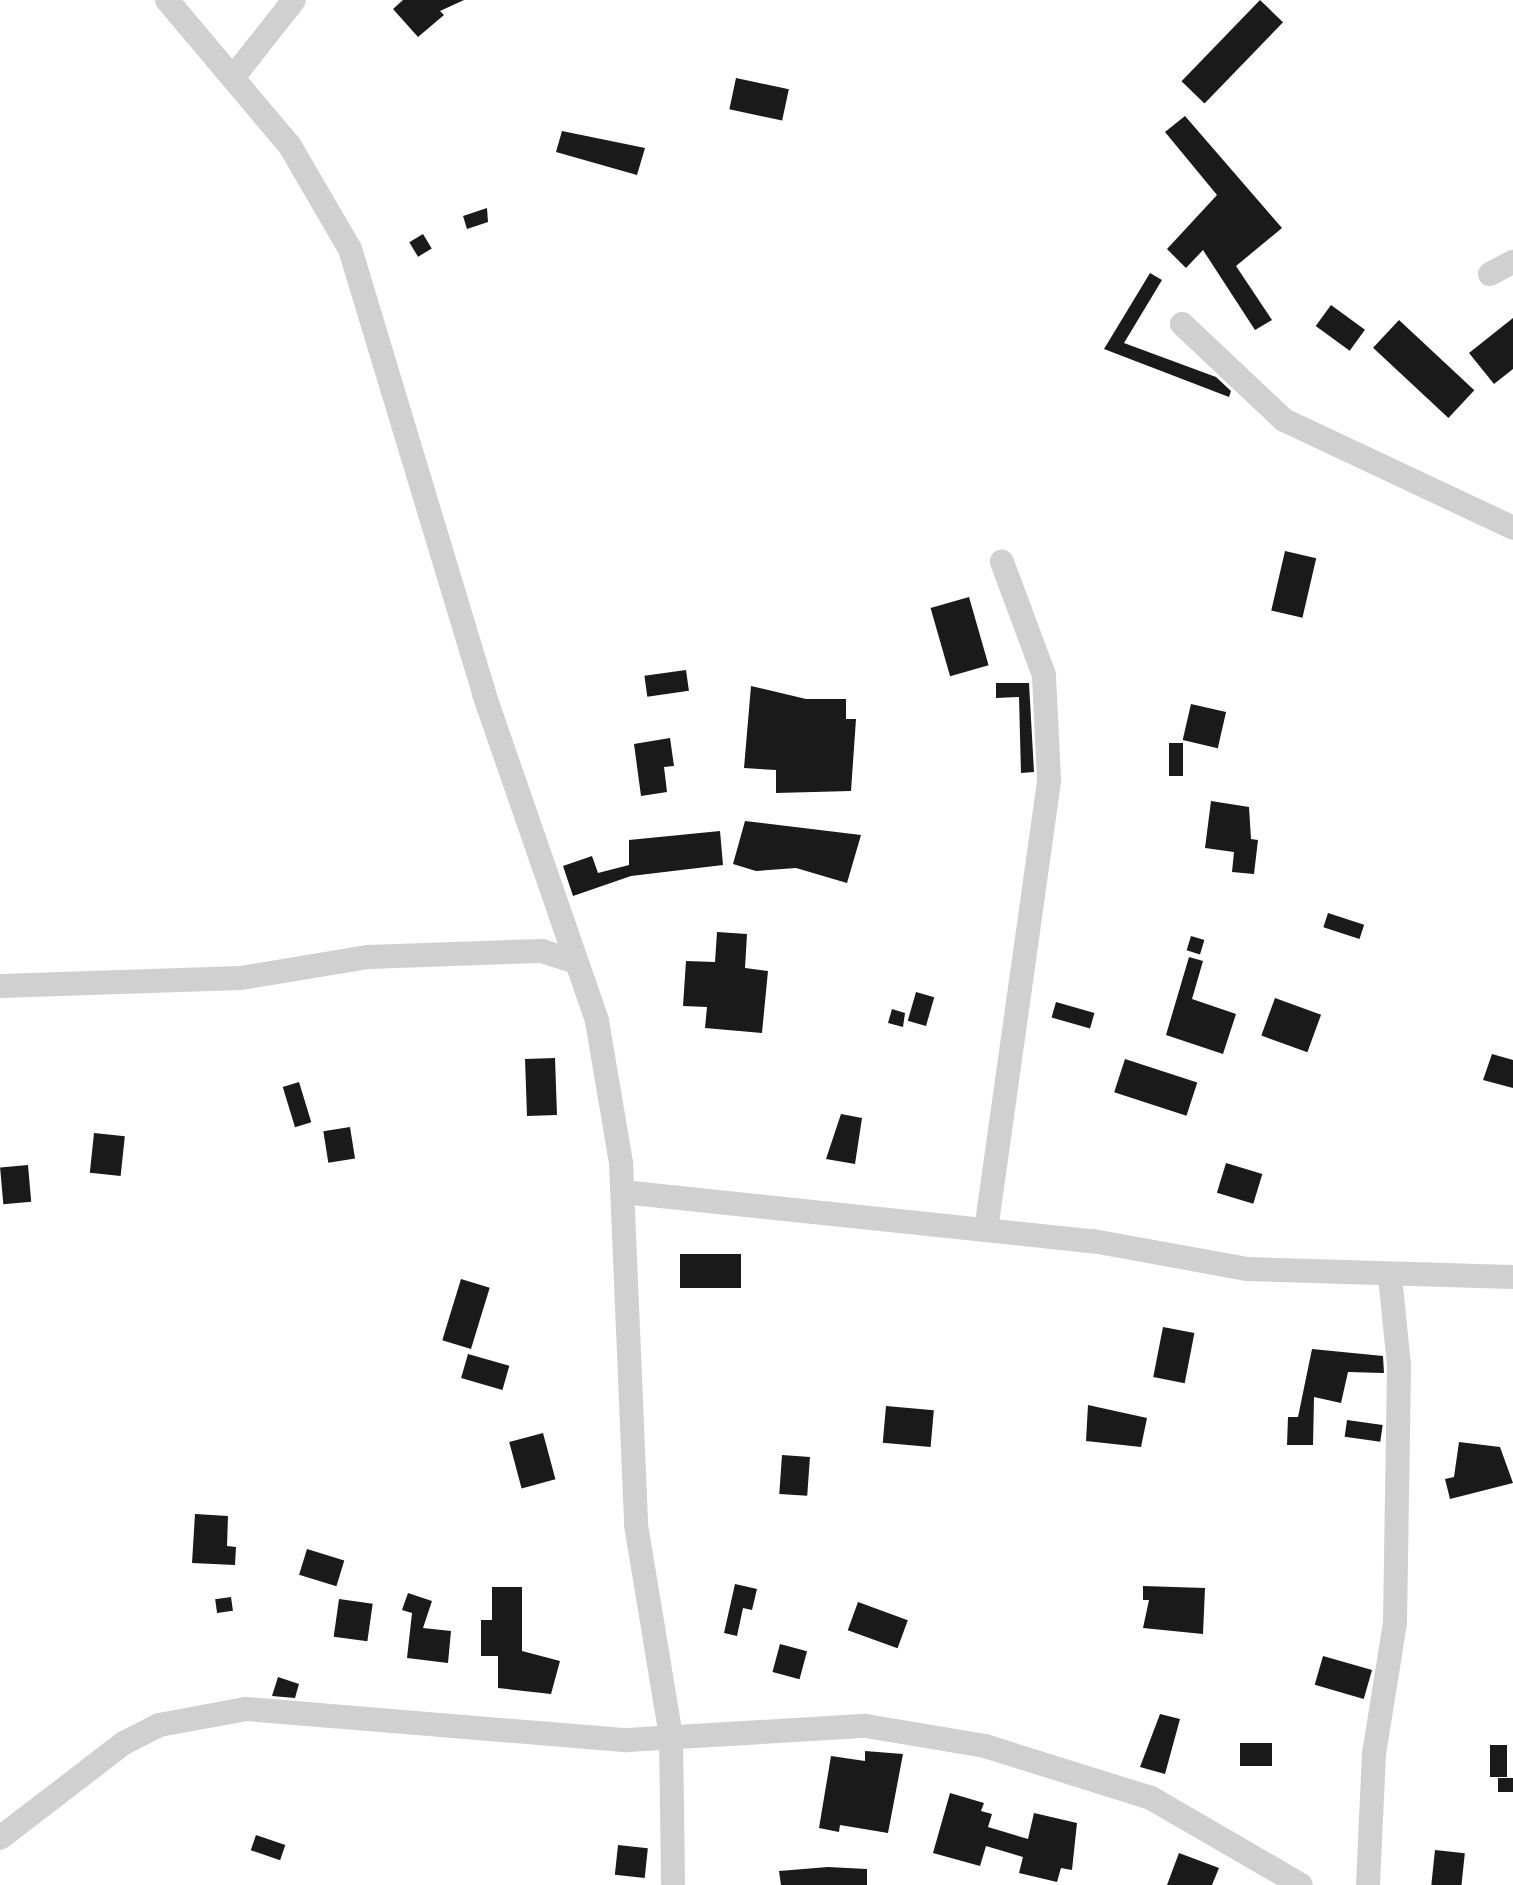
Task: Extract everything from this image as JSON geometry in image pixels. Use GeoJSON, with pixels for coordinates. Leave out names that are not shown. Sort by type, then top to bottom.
{"type":"FeatureCollection","features":[{"type":"Feature","properties":{"kind":"street"},"geometry":{"type":"LineString","coordinates":[[167,0],[235,75],[290,146],[350,249],[484,694],[599,1033],[623,1192],[624,1347],[636,1525],[671,1737],[673,1885]]}},
{"type":"Feature","properties":{"kind":"street"},"geometry":{"type":"LineString","coordinates":[[235,75],[294,0]]}},
{"type":"Feature","properties":{"kind":"street"},"geometry":{"type":"LineString","coordinates":[[1490,274],[1513,262]]}},
{"type":"Feature","properties":{"kind":"street"},"geometry":{"type":"LineString","coordinates":[[1182,324],[1284,420],[1513,528]]}},
{"type":"Feature","properties":{"kind":"street"},"geometry":{"type":"LineString","coordinates":[[986,1230],[1049,779],[1044,675],[1002,562]]}},
{"type":"Feature","properties":{"kind":"street"},"geometry":{"type":"LineString","coordinates":[[0,986],[242,978],[368,957],[542,951],[576,962]]}},
{"type":"Feature","properties":{"kind":"street"},"geometry":{"type":"LineString","coordinates":[[623,1192],[1093,1241],[1247,1269],[1390,1276],[1513,1277]]}},
{"type":"Feature","properties":{"kind":"street"},"geometry":{"type":"LineString","coordinates":[[1368,1885],[1374,1755],[1395,1623],[1399,1365],[1390,1276]]}},
{"type":"Feature","properties":{"kind":"street"},"geometry":{"type":"LineString","coordinates":[[0,1838],[124,1743],[159,1725],[246,1709],[490,1732],[671,1737],[866,1726],[985,1746],[1151,1798],[1301,1885]]}},
{"type":"Feature","properties":{"kind":"building"},"geometry":{"type":"Polygon","coordinates":[[[403,0],[464,0],[440,11],[444,15],[418,37],[393,9],[403,0]]]}},
{"type":"Feature","properties":{"kind":"building"},"geometry":{"type":"Polygon","coordinates":[[[1260,0],[1283,22],[1205,104],[1182,81],[1260,0]]]}},
{"type":"Feature","properties":{"kind":"building"},"geometry":{"type":"Polygon","coordinates":[[[736,78],[789,89],[782,121],[729,109],[736,78]]]}},
{"type":"Feature","properties":{"kind":"building"},"geometry":{"type":"Polygon","coordinates":[[[1185,116],[1282,228],[1236,266],[1272,320],[1255,330],[1203,250],[1186,268],[1167,249],[1217,195],[1165,132],[1185,116]]]}},
{"type":"Feature","properties":{"kind":"building"},"geometry":{"type":"Polygon","coordinates":[[[562,131],[645,148],[637,175],[556,152],[562,131]]]}},
{"type":"Feature","properties":{"kind":"building"},"geometry":{"type":"Polygon","coordinates":[[[487,208],[488,222],[467,229],[463,216],[487,208]]]}},
{"type":"Feature","properties":{"kind":"building"},"geometry":{"type":"Polygon","coordinates":[[[423,234],[432,249],[418,257],[409,242],[423,234]]]}},
{"type":"Feature","properties":{"kind":"building"},"geometry":{"type":"Polygon","coordinates":[[[1150,273],[1162,280],[1124,343],[1216,377],[1231,391],[1229,397],[1104,349],[1150,273]]]}},
{"type":"Feature","properties":{"kind":"building"},"geometry":{"type":"Polygon","coordinates":[[[1331,305],[1365,330],[1350,351],[1316,326],[1331,305]]]}},
{"type":"Feature","properties":{"kind":"building"},"geometry":{"type":"Polygon","coordinates":[[[1513,318],[1513,369],[1494,384],[1469,353],[1513,318]]]}},
{"type":"Feature","properties":{"kind":"building"},"geometry":{"type":"Polygon","coordinates":[[[1399,320],[1474,390],[1448,418],[1373,348],[1399,320]]]}},
{"type":"Feature","properties":{"kind":"building"},"geometry":{"type":"Polygon","coordinates":[[[1285,551],[1316,558],[1302,618],[1271,610],[1285,551]]]}},
{"type":"Feature","properties":{"kind":"building"},"geometry":{"type":"Polygon","coordinates":[[[969,597],[989,665],[950,676],[931,608],[969,597]]]}},
{"type":"Feature","properties":{"kind":"building"},"geometry":{"type":"Polygon","coordinates":[[[686,670],[689,691],[647,697],[644,676],[686,670]]]}},
{"type":"Feature","properties":{"kind":"building"},"geometry":{"type":"Polygon","coordinates":[[[996,683],[1029,683],[1034,772],[1021,773],[1019,697],[996,698],[996,683]]]}},
{"type":"Feature","properties":{"kind":"building"},"geometry":{"type":"Polygon","coordinates":[[[751,686],[806,699],[846,699],[846,719],[856,719],[851,791],[776,793],[776,770],[744,768],[751,686]]]}},
{"type":"Feature","properties":{"kind":"building"},"geometry":{"type":"Polygon","coordinates":[[[1191,704],[1226,712],[1218,748],[1183,740],[1191,704]]]}},
{"type":"Feature","properties":{"kind":"building"},"geometry":{"type":"Polygon","coordinates":[[[670,738],[674,766],[664,767],[667,792],[641,796],[634,744],[670,738]]]}},
{"type":"Feature","properties":{"kind":"building"},"geometry":{"type":"Polygon","coordinates":[[[1169,743],[1183,743],[1183,776],[1169,776],[1169,743]]]}},
{"type":"Feature","properties":{"kind":"building"},"geometry":{"type":"Polygon","coordinates":[[[1211,801],[1249,807],[1251,839],[1258,840],[1254,874],[1232,872],[1234,852],[1205,848],[1211,801]]]}},
{"type":"Feature","properties":{"kind":"building"},"geometry":{"type":"Polygon","coordinates":[[[745,821],[861,835],[847,883],[796,868],[756,871],[733,864],[745,821]]]}},
{"type":"Feature","properties":{"kind":"building"},"geometry":{"type":"Polygon","coordinates":[[[720,831],[723,865],[631,876],[573,896],[563,866],[592,856],[598,873],[629,865],[629,840],[720,831]]]}},
{"type":"Feature","properties":{"kind":"building"},"geometry":{"type":"Polygon","coordinates":[[[1328,913],[1364,925],[1360,939],[1323,927],[1328,913]]]}},
{"type":"Feature","properties":{"kind":"building"},"geometry":{"type":"Polygon","coordinates":[[[717,932],[747,934],[745,968],[768,971],[762,1033],[705,1028],[707,1007],[683,1006],[686,961],[715,962],[717,932]]]}},
{"type":"Feature","properties":{"kind":"building"},"geometry":{"type":"Polygon","coordinates":[[[1191,936],[1204,940],[1200,954],[1187,950],[1191,936]]]}},
{"type":"Feature","properties":{"kind":"building"},"geometry":{"type":"Polygon","coordinates":[[[1189,957],[1203,961],[1192,999],[1236,1014],[1223,1054],[1166,1035],[1189,957]]]}},
{"type":"Feature","properties":{"kind":"building"},"geometry":{"type":"Polygon","coordinates":[[[916,992],[934,997],[926,1026],[908,1021],[916,992]]]}},
{"type":"Feature","properties":{"kind":"building"},"geometry":{"type":"Polygon","coordinates":[[[1275,998],[1321,1015],[1307,1052],[1261,1036],[1275,998]]]}},
{"type":"Feature","properties":{"kind":"building"},"geometry":{"type":"Polygon","coordinates":[[[1056,1002],[1094,1013],[1090,1028],[1052,1017],[1056,1002]]]}},
{"type":"Feature","properties":{"kind":"building"},"geometry":{"type":"Polygon","coordinates":[[[892,1009],[905,1013],[903,1027],[888,1023],[892,1009]]]}},
{"type":"Feature","properties":{"kind":"building"},"geometry":{"type":"Polygon","coordinates":[[[1492,1054],[1513,1060],[1513,1088],[1483,1080],[1492,1054]]]}},
{"type":"Feature","properties":{"kind":"building"},"geometry":{"type":"Polygon","coordinates":[[[555,1058],[557,1115],[527,1116],[525,1059],[555,1058]]]}},
{"type":"Feature","properties":{"kind":"building"},"geometry":{"type":"Polygon","coordinates":[[[1125,1059],[1197,1082],[1186,1116],[1114,1092],[1125,1059]]]}},
{"type":"Feature","properties":{"kind":"building"},"geometry":{"type":"Polygon","coordinates":[[[299,1082],[311,1122],[295,1127],[283,1087],[299,1082]]]}},
{"type":"Feature","properties":{"kind":"building"},"geometry":{"type":"Polygon","coordinates":[[[841,1114],[862,1118],[855,1164],[826,1159],[841,1114]]]}},
{"type":"Feature","properties":{"kind":"building"},"geometry":{"type":"Polygon","coordinates":[[[350,1127],[355,1159],[328,1163],[323,1131],[350,1127]]]}},
{"type":"Feature","properties":{"kind":"building"},"geometry":{"type":"Polygon","coordinates":[[[94,1133],[125,1136],[121,1176],[90,1173],[94,1133]]]}},
{"type":"Feature","properties":{"kind":"building"},"geometry":{"type":"Polygon","coordinates":[[[1226,1163],[1262,1174],[1253,1204],[1217,1193],[1226,1163]]]}},
{"type":"Feature","properties":{"kind":"building"},"geometry":{"type":"Polygon","coordinates":[[[28,1165],[31,1202],[3,1204],[0,1167],[28,1165]]]}},
{"type":"Feature","properties":{"kind":"building"},"geometry":{"type":"Polygon","coordinates":[[[680,1254],[741,1254],[741,1288],[680,1288],[680,1254]]]}},
{"type":"Feature","properties":{"kind":"building"},"geometry":{"type":"Polygon","coordinates":[[[461,1279],[490,1288],[471,1349],[442,1340],[461,1279]]]}},
{"type":"Feature","properties":{"kind":"building"},"geometry":{"type":"Polygon","coordinates":[[[1163,1327],[1194,1333],[1185,1383],[1153,1377],[1163,1327]]]}},
{"type":"Feature","properties":{"kind":"building"},"geometry":{"type":"Polygon","coordinates":[[[1312,1349],[1383,1356],[1384,1373],[1348,1372],[1341,1403],[1314,1397],[1313,1445],[1287,1445],[1288,1417],[1298,1417],[1312,1349]]]}},
{"type":"Feature","properties":{"kind":"building"},"geometry":{"type":"Polygon","coordinates":[[[468,1354],[509,1366],[502,1390],[461,1378],[468,1354]]]}},
{"type":"Feature","properties":{"kind":"building"},"geometry":{"type":"Polygon","coordinates":[[[1088,1405],[1147,1418],[1141,1447],[1086,1441],[1088,1405]]]}},
{"type":"Feature","properties":{"kind":"building"},"geometry":{"type":"Polygon","coordinates":[[[886,1406],[934,1410],[931,1447],[883,1443],[886,1406]]]}},
{"type":"Feature","properties":{"kind":"building"},"geometry":{"type":"Polygon","coordinates":[[[1347,1420],[1383,1425],[1380,1442],[1345,1437],[1347,1420]]]}},
{"type":"Feature","properties":{"kind":"building"},"geometry":{"type":"Polygon","coordinates":[[[543,1433],[555,1479],[522,1488],[509,1442],[543,1433]]]}},
{"type":"Feature","properties":{"kind":"building"},"geometry":{"type":"Polygon","coordinates":[[[1459,1442],[1500,1447],[1513,1483],[1450,1499],[1445,1479],[1454,1477],[1459,1442]]]}},
{"type":"Feature","properties":{"kind":"building"},"geometry":{"type":"Polygon","coordinates":[[[782,1455],[810,1457],[807,1496],[779,1494],[782,1455]]]}},
{"type":"Feature","properties":{"kind":"building"},"geometry":{"type":"Polygon","coordinates":[[[195,1514],[228,1516],[227,1546],[236,1547],[235,1565],[192,1563],[195,1514]]]}},
{"type":"Feature","properties":{"kind":"building"},"geometry":{"type":"Polygon","coordinates":[[[307,1549],[344,1560],[336,1586],[299,1575],[307,1549]]]}},
{"type":"Feature","properties":{"kind":"building"},"geometry":{"type":"Polygon","coordinates":[[[735,1584],[757,1589],[752,1610],[743,1608],[737,1636],[724,1633],[735,1584]]]}},
{"type":"Feature","properties":{"kind":"building"},"geometry":{"type":"Polygon","coordinates":[[[1143,1586],[1205,1588],[1203,1634],[1143,1628],[1149,1600],[1143,1600],[1143,1586]]]}},
{"type":"Feature","properties":{"kind":"building"},"geometry":{"type":"Polygon","coordinates":[[[492,1587],[522,1587],[522,1651],[560,1661],[551,1694],[498,1688],[498,1656],[481,1656],[481,1620],[492,1620],[492,1587]]]}},
{"type":"Feature","properties":{"kind":"building"},"geometry":{"type":"Polygon","coordinates":[[[408,1593],[432,1601],[423,1628],[451,1631],[448,1663],[407,1658],[412,1613],[402,1610],[408,1593]]]}},
{"type":"Feature","properties":{"kind":"building"},"geometry":{"type":"Polygon","coordinates":[[[231,1597],[233,1611],[217,1613],[215,1599],[231,1597]]]}},
{"type":"Feature","properties":{"kind":"building"},"geometry":{"type":"Polygon","coordinates":[[[339,1599],[373,1604],[367,1641],[334,1637],[339,1599]]]}},
{"type":"Feature","properties":{"kind":"building"},"geometry":{"type":"Polygon","coordinates":[[[858,1602],[908,1620],[898,1648],[848,1630],[858,1602]]]}},
{"type":"Feature","properties":{"kind":"building"},"geometry":{"type":"Polygon","coordinates":[[[780,1644],[807,1651],[800,1679],[772,1672],[780,1644]]]}},
{"type":"Feature","properties":{"kind":"building"},"geometry":{"type":"Polygon","coordinates":[[[1323,1656],[1372,1670],[1364,1699],[1315,1685],[1323,1656]]]}},
{"type":"Feature","properties":{"kind":"building"},"geometry":{"type":"Polygon","coordinates":[[[278,1677],[299,1684],[295,1698],[272,1696],[278,1677]]]}},
{"type":"Feature","properties":{"kind":"building"},"geometry":{"type":"Polygon","coordinates":[[[1160,1714],[1180,1719],[1165,1774],[1140,1767],[1160,1714]]]}},
{"type":"Feature","properties":{"kind":"building"},"geometry":{"type":"Polygon","coordinates":[[[1240,1743],[1272,1743],[1272,1766],[1240,1766],[1240,1743]]]}},
{"type":"Feature","properties":{"kind":"building"},"geometry":{"type":"Polygon","coordinates":[[[1490,1745],[1507,1745],[1507,1777],[1490,1777],[1490,1745]]]}},
{"type":"Feature","properties":{"kind":"building"},"geometry":{"type":"Polygon","coordinates":[[[865,1751],[903,1754],[888,1833],[840,1825],[839,1832],[819,1828],[831,1756],[865,1761],[865,1751]]]}},
{"type":"Feature","properties":{"kind":"building"},"geometry":{"type":"Polygon","coordinates":[[[1498,1778],[1513,1778],[1513,1792],[1498,1792],[1498,1778]]]}},
{"type":"Feature","properties":{"kind":"building"},"geometry":{"type":"Polygon","coordinates":[[[950,1793],[984,1803],[981,1811],[992,1814],[988,1827],[1028,1839],[1034,1813],[1077,1823],[1072,1870],[1061,1868],[1057,1882],[1019,1873],[1023,1857],[986,1846],[980,1866],[933,1853],[950,1793]]]}},
{"type":"Feature","properties":{"kind":"building"},"geometry":{"type":"Polygon","coordinates":[[[256,1835],[285,1845],[280,1860],[251,1850],[256,1835]]]}},
{"type":"Feature","properties":{"kind":"building"},"geometry":{"type":"Polygon","coordinates":[[[618,1845],[648,1848],[645,1878],[615,1875],[618,1845]]]}},
{"type":"Feature","properties":{"kind":"building"},"geometry":{"type":"Polygon","coordinates":[[[1435,1850],[1465,1853],[1461,1885],[1431,1885],[1435,1850]]]}},
{"type":"Feature","properties":{"kind":"building"},"geometry":{"type":"Polygon","coordinates":[[[1179,1853],[1219,1868],[1212,1885],[1167,1885],[1179,1853]]]}},
{"type":"Feature","properties":{"kind":"building"},"geometry":{"type":"Polygon","coordinates":[[[828,1867],[867,1869],[867,1885],[781,1885],[779,1871],[828,1867]]]}}]}
